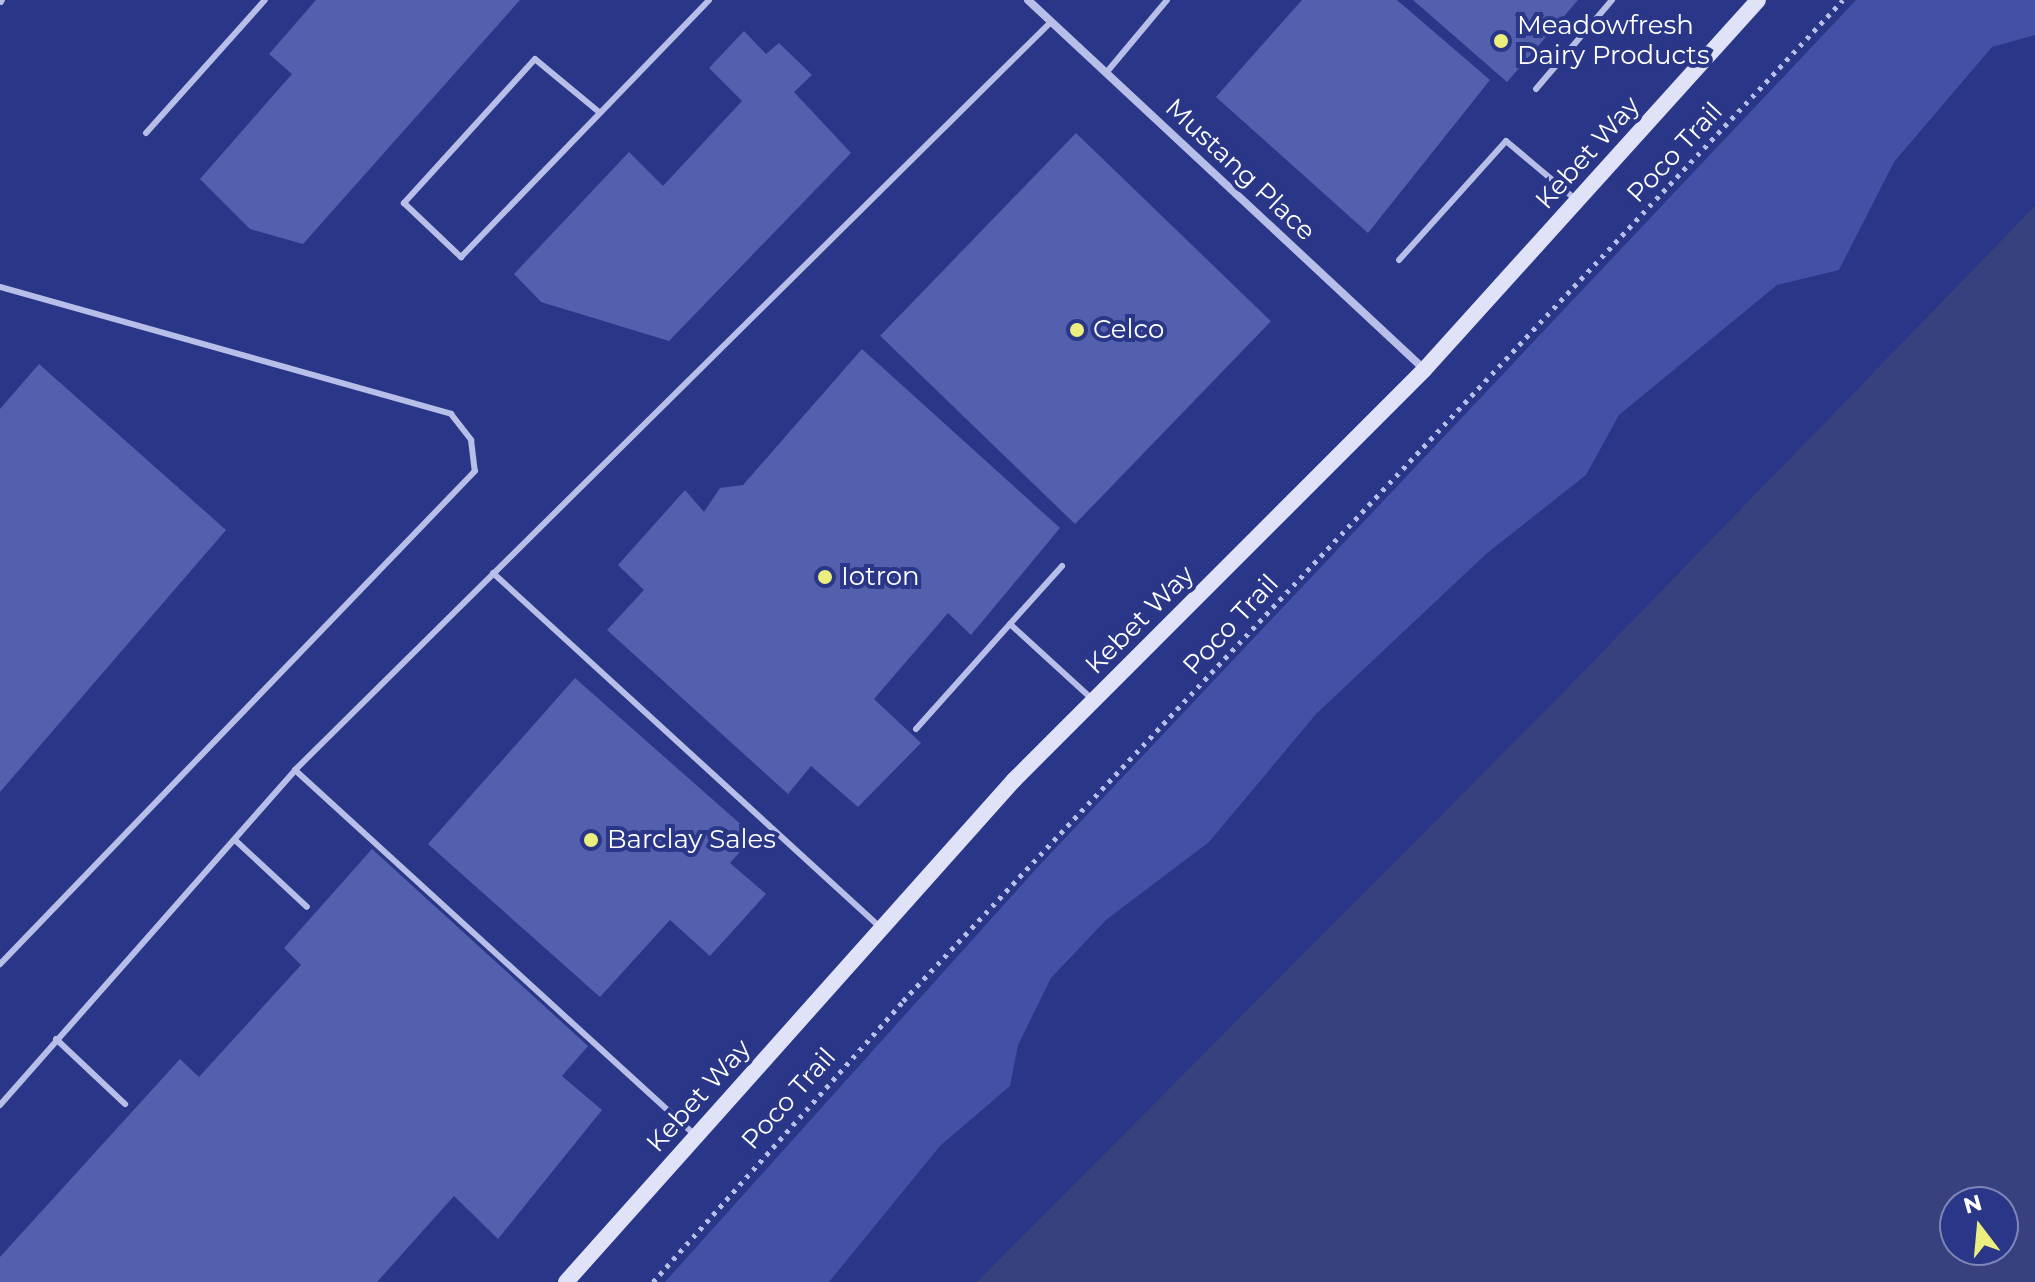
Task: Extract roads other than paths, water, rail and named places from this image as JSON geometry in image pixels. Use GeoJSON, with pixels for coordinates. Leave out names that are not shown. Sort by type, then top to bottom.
{"type":"FeatureCollection","features":[{"type":"Feature","properties":{"kind":"street","name":"Mustang Place"},"geometry":{"type":"LineString","coordinates":[[1028,0],[1424,370]]}},
{"type":"Feature","properties":{"kind":"street","name":"Kebet Way"},"geometry":{"type":"LineString","coordinates":[[566,1282],[882,928],[1094,700],[1424,370],[1758,0]]}},
{"type":"Feature","properties":{"kind":"lane"},"geometry":{"type":"LineString","coordinates":[[146,133],[265,0]]}},
{"type":"Feature","properties":{"kind":"lane"},"geometry":{"type":"LineString","coordinates":[[599,112],[535,59],[404,203],[461,257],[709,0]]}},
{"type":"Feature","properties":{"kind":"lane"},"geometry":{"type":"LineString","coordinates":[[1106,73],[1167,0]]}},
{"type":"Feature","properties":{"kind":"lane"},"geometry":{"type":"LineString","coordinates":[[1536,89],[1612,0]]}},
{"type":"Feature","properties":{"kind":"lane"},"geometry":{"type":"LineString","coordinates":[[0,1105],[295,770],[1051,22]]}},
{"type":"Feature","properties":{"kind":"lane"},"geometry":{"type":"LineString","coordinates":[[1399,260],[1506,141],[1577,200]]}},
{"type":"Feature","properties":{"kind":"lane"},"geometry":{"type":"LineString","coordinates":[[0,287],[451,414],[471,440],[475,471],[0,964]]}},
{"type":"Feature","properties":{"kind":"lane"},"geometry":{"type":"LineString","coordinates":[[916,729],[1062,566]]}},
{"type":"Feature","properties":{"kind":"lane"},"geometry":{"type":"LineString","coordinates":[[493,573],[882,928]]}},
{"type":"Feature","properties":{"kind":"lane"},"geometry":{"type":"LineString","coordinates":[[1010,624],[1094,700]]}},
{"type":"Feature","properties":{"kind":"lane"},"geometry":{"type":"LineString","coordinates":[[295,770],[696,1136]]}},
{"type":"Feature","properties":{"kind":"lane"},"geometry":{"type":"LineString","coordinates":[[235,840],[307,907]]}},
{"type":"Feature","properties":{"kind":"lane"},"geometry":{"type":"LineString","coordinates":[[56,1039],[125,1104]]}},
{"type":"Feature","properties":{"kind":"place","name":"Meadowfresh Dairy Products"},"geometry":{"type":"Point","coordinates":[1501,41]}},
{"type":"Feature","properties":{"kind":"place","name":"Celco"},"geometry":{"type":"Point","coordinates":[1077,330]}},
{"type":"Feature","properties":{"kind":"place","name":"Iotron"},"geometry":{"type":"Point","coordinates":[825,577]}},
{"type":"Feature","properties":{"kind":"place","name":"Barclay Sales"},"geometry":{"type":"Point","coordinates":[591,840]}}]}
